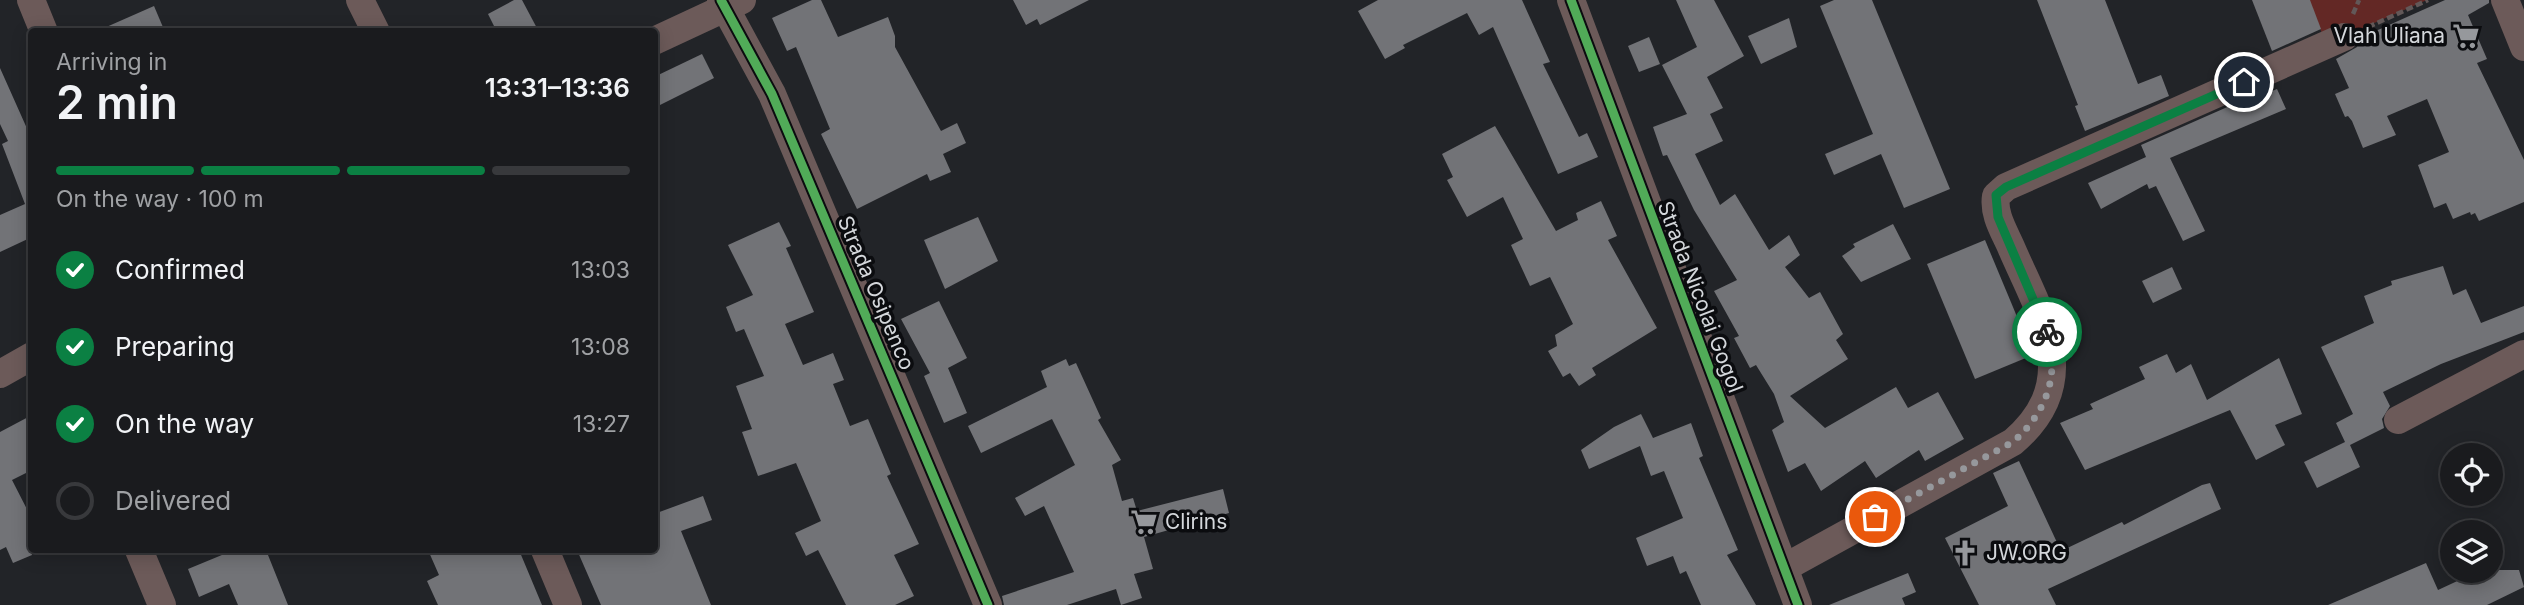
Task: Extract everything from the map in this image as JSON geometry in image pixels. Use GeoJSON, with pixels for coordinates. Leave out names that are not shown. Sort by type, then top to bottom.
{"type":"FeatureCollection","features":[{"type":"Feature","properties":{"kind":"street"},"geometry":{"type":"LineString","coordinates":[[31,0],[42,28]]}},
{"type":"Feature","properties":{"kind":"street"},"geometry":{"type":"LineString","coordinates":[[360,0],[374,28]]}},
{"type":"Feature","properties":{"kind":"street","name":"Strada Nicolai Gogol"},"geometry":{"type":"LineString","coordinates":[[1571,0],[1798,605]]}},
{"type":"Feature","properties":{"kind":"street"},"geometry":{"type":"LineString","coordinates":[[2505,0],[2524,47]]}},
{"type":"Feature","properties":{"kind":"street"},"geometry":{"type":"LineString","coordinates":[[658,39],[730,3]]}},
{"type":"Feature","properties":{"kind":"street","name":"Strada Osipenco"},"geometry":{"type":"LineString","coordinates":[[730,3],[772,94],[988,605]]}},
{"type":"Feature","properties":{"kind":"street"},"geometry":{"type":"LineString","coordinates":[[1784,568],[2013,442],[2037,415],[2049,394],[2053,375],[2053,353],[1998,217],[1996,195],[2006,187],[2344,37]]}},
{"type":"Feature","properties":{"kind":"street"},"geometry":{"type":"LineString","coordinates":[[2398,420],[2524,354]]}},
{"type":"Feature","properties":{"kind":"street"},"geometry":{"type":"LineString","coordinates":[[0,374],[28,358]]}},
{"type":"Feature","properties":{"kind":"street"},"geometry":{"type":"LineString","coordinates":[[140,553],[162,605]]}},
{"type":"Feature","properties":{"kind":"street"},"geometry":{"type":"LineString","coordinates":[[546,553],[568,605]]}},
{"type":"Feature","properties":{"kind":"path"},"geometry":{"type":"LineString","coordinates":[[2344,37],[2428,0]]}},
{"type":"Feature","properties":{"kind":"shaded area"},"geometry":{"type":"Polygon","coordinates":[[[2309,0],[2427,0],[2326,44],[2309,0]]]}},
{"type":"Feature","properties":{"kind":"building"},"geometry":{"type":"Polygon","coordinates":[[[514,0],[522,0],[537,28],[495,28],[488,14],[514,0]]]}},
{"type":"Feature","properties":{"kind":"building"},"geometry":{"type":"Polygon","coordinates":[[[812,0],[821,0],[838,37],[888,17],[895,36],[895,47],[941,131],[957,123],[966,143],[943,154],[951,172],[930,181],[927,174],[857,209],[821,134],[830,129],[796,47],[787,51],[772,18],[812,0]]]}},
{"type":"Feature","properties":{"kind":"building"},"geometry":{"type":"Polygon","coordinates":[[[1013,0],[1089,0],[1040,25],[1037,19],[1026,25],[1013,0]]]}},
{"type":"Feature","properties":{"kind":"building"},"geometry":{"type":"Polygon","coordinates":[[[1378,0],[1522,0],[1550,62],[1543,64],[1579,137],[1587,133],[1598,157],[1558,174],[1493,27],[1479,35],[1467,13],[1403,45],[1405,48],[1385,59],[1358,11],[1378,0]]]}},
{"type":"Feature","properties":{"kind":"building"},"geometry":{"type":"Polygon","coordinates":[[[1676,0],[1714,0],[1744,56],[1707,77],[1723,108],[1710,114],[1723,141],[1695,154],[1720,205],[1735,194],[1769,250],[1789,235],[1800,255],[1785,267],[1809,298],[1820,292],[1843,334],[1836,340],[1848,359],[1790,396],[1825,428],[1896,387],[1908,408],[1938,392],[1964,439],[1925,461],[1919,450],[1876,478],[1865,461],[1821,491],[1805,463],[1788,472],[1772,430],[1784,422],[1774,394],[1756,365],[1750,368],[1734,338],[1739,336],[1714,291],[1737,280],[1694,210],[1667,155],[1663,156],[1653,127],[1687,114],[1662,65],[1697,47],[1676,0]]]}},
{"type":"Feature","properties":{"kind":"building"},"geometry":{"type":"Polygon","coordinates":[[[1834,0],[1872,0],[1950,189],[1904,208],[1881,154],[1834,175],[1825,154],[1873,134],[1820,6],[1834,0]]]}},
{"type":"Feature","properties":{"kind":"building"},"geometry":{"type":"Polygon","coordinates":[[[2037,0],[2105,0],[2138,84],[2161,75],[2169,96],[2085,131],[2075,106],[2078,105],[2037,0]]]}},
{"type":"Feature","properties":{"kind":"building"},"geometry":{"type":"Polygon","coordinates":[[[2252,0],[2310,0],[2321,29],[2272,51],[2252,0]]]}},
{"type":"Feature","properties":{"kind":"building"},"geometry":{"type":"Polygon","coordinates":[[[2445,0],[2489,0],[2489,3],[2468,15],[2487,59],[2477,63],[2524,160],[2524,202],[2479,221],[2475,213],[2471,215],[2470,212],[2453,219],[2446,203],[2434,208],[2418,165],[2449,152],[2427,99],[2387,116],[2396,135],[2363,148],[2352,121],[2348,116],[2345,117],[2335,94],[2349,88],[2336,59],[2357,47],[2360,38],[2445,0]]]}},
{"type":"Feature","properties":{"kind":"building"},"geometry":{"type":"Polygon","coordinates":[[[154,6],[163,28],[104,28],[154,6]]]}},
{"type":"Feature","properties":{"kind":"building"},"geometry":{"type":"Polygon","coordinates":[[[1789,18],[1797,47],[1761,64],[1748,36],[1789,18]]]}},
{"type":"Feature","properties":{"kind":"building"},"geometry":{"type":"Polygon","coordinates":[[[1649,37],[1660,64],[1639,72],[1628,46],[1649,37]]]}},
{"type":"Feature","properties":{"kind":"building"},"geometry":{"type":"Polygon","coordinates":[[[702,54],[714,78],[658,106],[658,75],[702,54]]]}},
{"type":"Feature","properties":{"kind":"building"},"geometry":{"type":"Polygon","coordinates":[[[0,68],[28,131],[28,239],[0,252],[0,215],[25,204],[2,144],[8,141],[0,124],[0,68]]]}},
{"type":"Feature","properties":{"kind":"building"},"geometry":{"type":"Polygon","coordinates":[[[2277,89],[2286,109],[2170,158],[2205,231],[2183,241],[2156,186],[2149,189],[2147,184],[2101,209],[2088,183],[2146,157],[2141,145],[2241,101],[2242,103],[2277,89]]]}},
{"type":"Feature","properties":{"kind":"building"},"geometry":{"type":"Polygon","coordinates":[[[1495,126],[1556,231],[1578,220],[1576,213],[1601,201],[1617,236],[1608,240],[1657,328],[1592,368],[1596,375],[1579,386],[1570,373],[1563,377],[1548,351],[1557,346],[1555,335],[1573,324],[1550,277],[1530,286],[1511,245],[1523,239],[1503,197],[1467,217],[1447,180],[1453,177],[1442,154],[1495,126]]]}},
{"type":"Feature","properties":{"kind":"building"},"geometry":{"type":"Polygon","coordinates":[[[978,217],[998,261],[945,289],[924,240],[978,217]]]}},
{"type":"Feature","properties":{"kind":"building"},"geometry":{"type":"Polygon","coordinates":[[[779,222],[791,246],[786,248],[814,312],[785,324],[803,365],[833,353],[844,380],[833,384],[850,426],[868,419],[891,474],[887,476],[919,544],[894,555],[914,596],[895,605],[846,605],[818,550],[806,556],[795,533],[821,521],[796,463],[758,476],[742,432],[752,429],[736,386],[764,376],[744,329],[736,332],[726,307],[753,295],[728,245],[779,222]]]}},
{"type":"Feature","properties":{"kind":"building"},"geometry":{"type":"Polygon","coordinates":[[[1893,224],[1911,259],[1861,282],[1842,256],[1855,247],[1853,244],[1893,224]]]}},
{"type":"Feature","properties":{"kind":"building"},"geometry":{"type":"Polygon","coordinates":[[[1985,240],[2033,355],[1975,379],[1927,264],[1985,240]]]}},
{"type":"Feature","properties":{"kind":"building"},"geometry":{"type":"Polygon","coordinates":[[[2443,266],[2453,295],[2466,289],[2481,323],[2524,306],[2524,332],[2441,364],[2383,392],[2390,406],[2382,419],[2384,428],[2350,445],[2360,467],[2317,488],[2304,462],[2345,442],[2336,423],[2353,414],[2321,347],[2374,323],[2364,296],[2392,285],[2391,281],[2443,266]]]}},
{"type":"Feature","properties":{"kind":"building"},"geometry":{"type":"Polygon","coordinates":[[[2172,267],[2182,289],[2153,303],[2142,281],[2172,267]]]}},
{"type":"Feature","properties":{"kind":"building"},"geometry":{"type":"Polygon","coordinates":[[[939,301],[967,358],[948,368],[967,413],[944,423],[924,376],[930,373],[901,319],[939,301]]]}},
{"type":"Feature","properties":{"kind":"building"},"geometry":{"type":"Polygon","coordinates":[[[2167,354],[2176,373],[2191,364],[2207,400],[2279,358],[2302,414],[2275,425],[2285,445],[2256,460],[2230,410],[2085,470],[2060,423],[2093,409],[2090,404],[2145,379],[2139,367],[2167,354]]]}},
{"type":"Feature","properties":{"kind":"building"},"geometry":{"type":"Polygon","coordinates":[[[1066,359],[1069,366],[1076,363],[1101,418],[1098,420],[1121,460],[1112,465],[1122,501],[1133,498],[1137,511],[1223,489],[1229,513],[1144,537],[1153,569],[1134,574],[1142,598],[1121,605],[1116,589],[1067,605],[1004,605],[1002,596],[1074,572],[1044,506],[1025,516],[1015,498],[1075,465],[1052,419],[981,453],[968,426],[1047,387],[1041,371],[1066,359]]]}},
{"type":"Feature","properties":{"kind":"building"},"geometry":{"type":"Polygon","coordinates":[[[1641,414],[1653,438],[1691,423],[1703,456],[1699,458],[1738,550],[1727,555],[1756,605],[1701,605],[1686,571],[1680,574],[1673,556],[1647,566],[1636,538],[1683,518],[1664,471],[1651,476],[1640,446],[1589,469],[1581,450],[1614,427],[1641,414]]]}},
{"type":"Feature","properties":{"kind":"building"},"geometry":{"type":"Polygon","coordinates":[[[28,417],[28,472],[12,480],[28,511],[28,553],[32,555],[13,563],[6,547],[0,550],[0,432],[28,417]]]}},
{"type":"Feature","properties":{"kind":"building"},"geometry":{"type":"Polygon","coordinates":[[[2019,461],[2061,551],[2122,522],[2124,525],[2202,485],[2210,483],[2221,509],[2048,589],[2056,605],[1979,605],[1945,538],[2008,506],[1993,473],[2019,461]]]}},
{"type":"Feature","properties":{"kind":"building"},"geometry":{"type":"Polygon","coordinates":[[[703,496],[712,520],[681,531],[711,605],[601,605],[578,553],[658,553],[658,513],[703,496]]]}},
{"type":"Feature","properties":{"kind":"building"},"geometry":{"type":"Polygon","coordinates":[[[227,553],[267,553],[288,605],[238,605],[229,584],[199,597],[188,569],[227,553]]]}},
{"type":"Feature","properties":{"kind":"building"},"geometry":{"type":"Polygon","coordinates":[[[429,553],[520,553],[542,605],[438,605],[427,581],[439,575],[429,553]]]}},
{"type":"Feature","properties":{"kind":"building"},"geometry":{"type":"Polygon","coordinates":[[[2426,563],[2438,590],[2453,583],[2503,583],[2503,570],[2519,570],[2524,587],[2487,605],[2328,605],[2426,563]]]}},
{"type":"Feature","properties":{"kind":"building"},"geometry":{"type":"Polygon","coordinates":[[[1908,573],[1916,592],[1902,598],[1905,605],[1829,605],[1908,573]]]}},
{"type":"Feature","properties":{"kind":"cycle path"},"geometry":{"type":"LineString","coordinates":[[721,0],[772,94],[988,605]]}},
{"type":"Feature","properties":{"kind":"cycle path"},"geometry":{"type":"LineString","coordinates":[[1571,0],[1798,605]]}},
{"type":"Feature","properties":{"kind":"way so far"},"geometry":{"type":"LineString","coordinates":[[1875,517],[2013,442],[2026,430],[2049,394],[2053,375],[2053,353],[2047,332]]}},
{"type":"Feature","properties":{"kind":"place","name":"Vlah Uliana"},"geometry":{"type":"Point","coordinates":[2466,36]}},
{"type":"Feature","properties":{"kind":"place","name":"Clirins"},"geometry":{"type":"Point","coordinates":[1144,522]}},
{"type":"Feature","properties":{"kind":"place","name":"JW.ORG"},"geometry":{"type":"Point","coordinates":[1965,553]}},
{"type":"Feature","properties":{"kind":"route"},"geometry":{"type":"LineString","coordinates":[[2047,332],[1998,217],[1996,195],[2006,187],[2244,82]]}}]}
